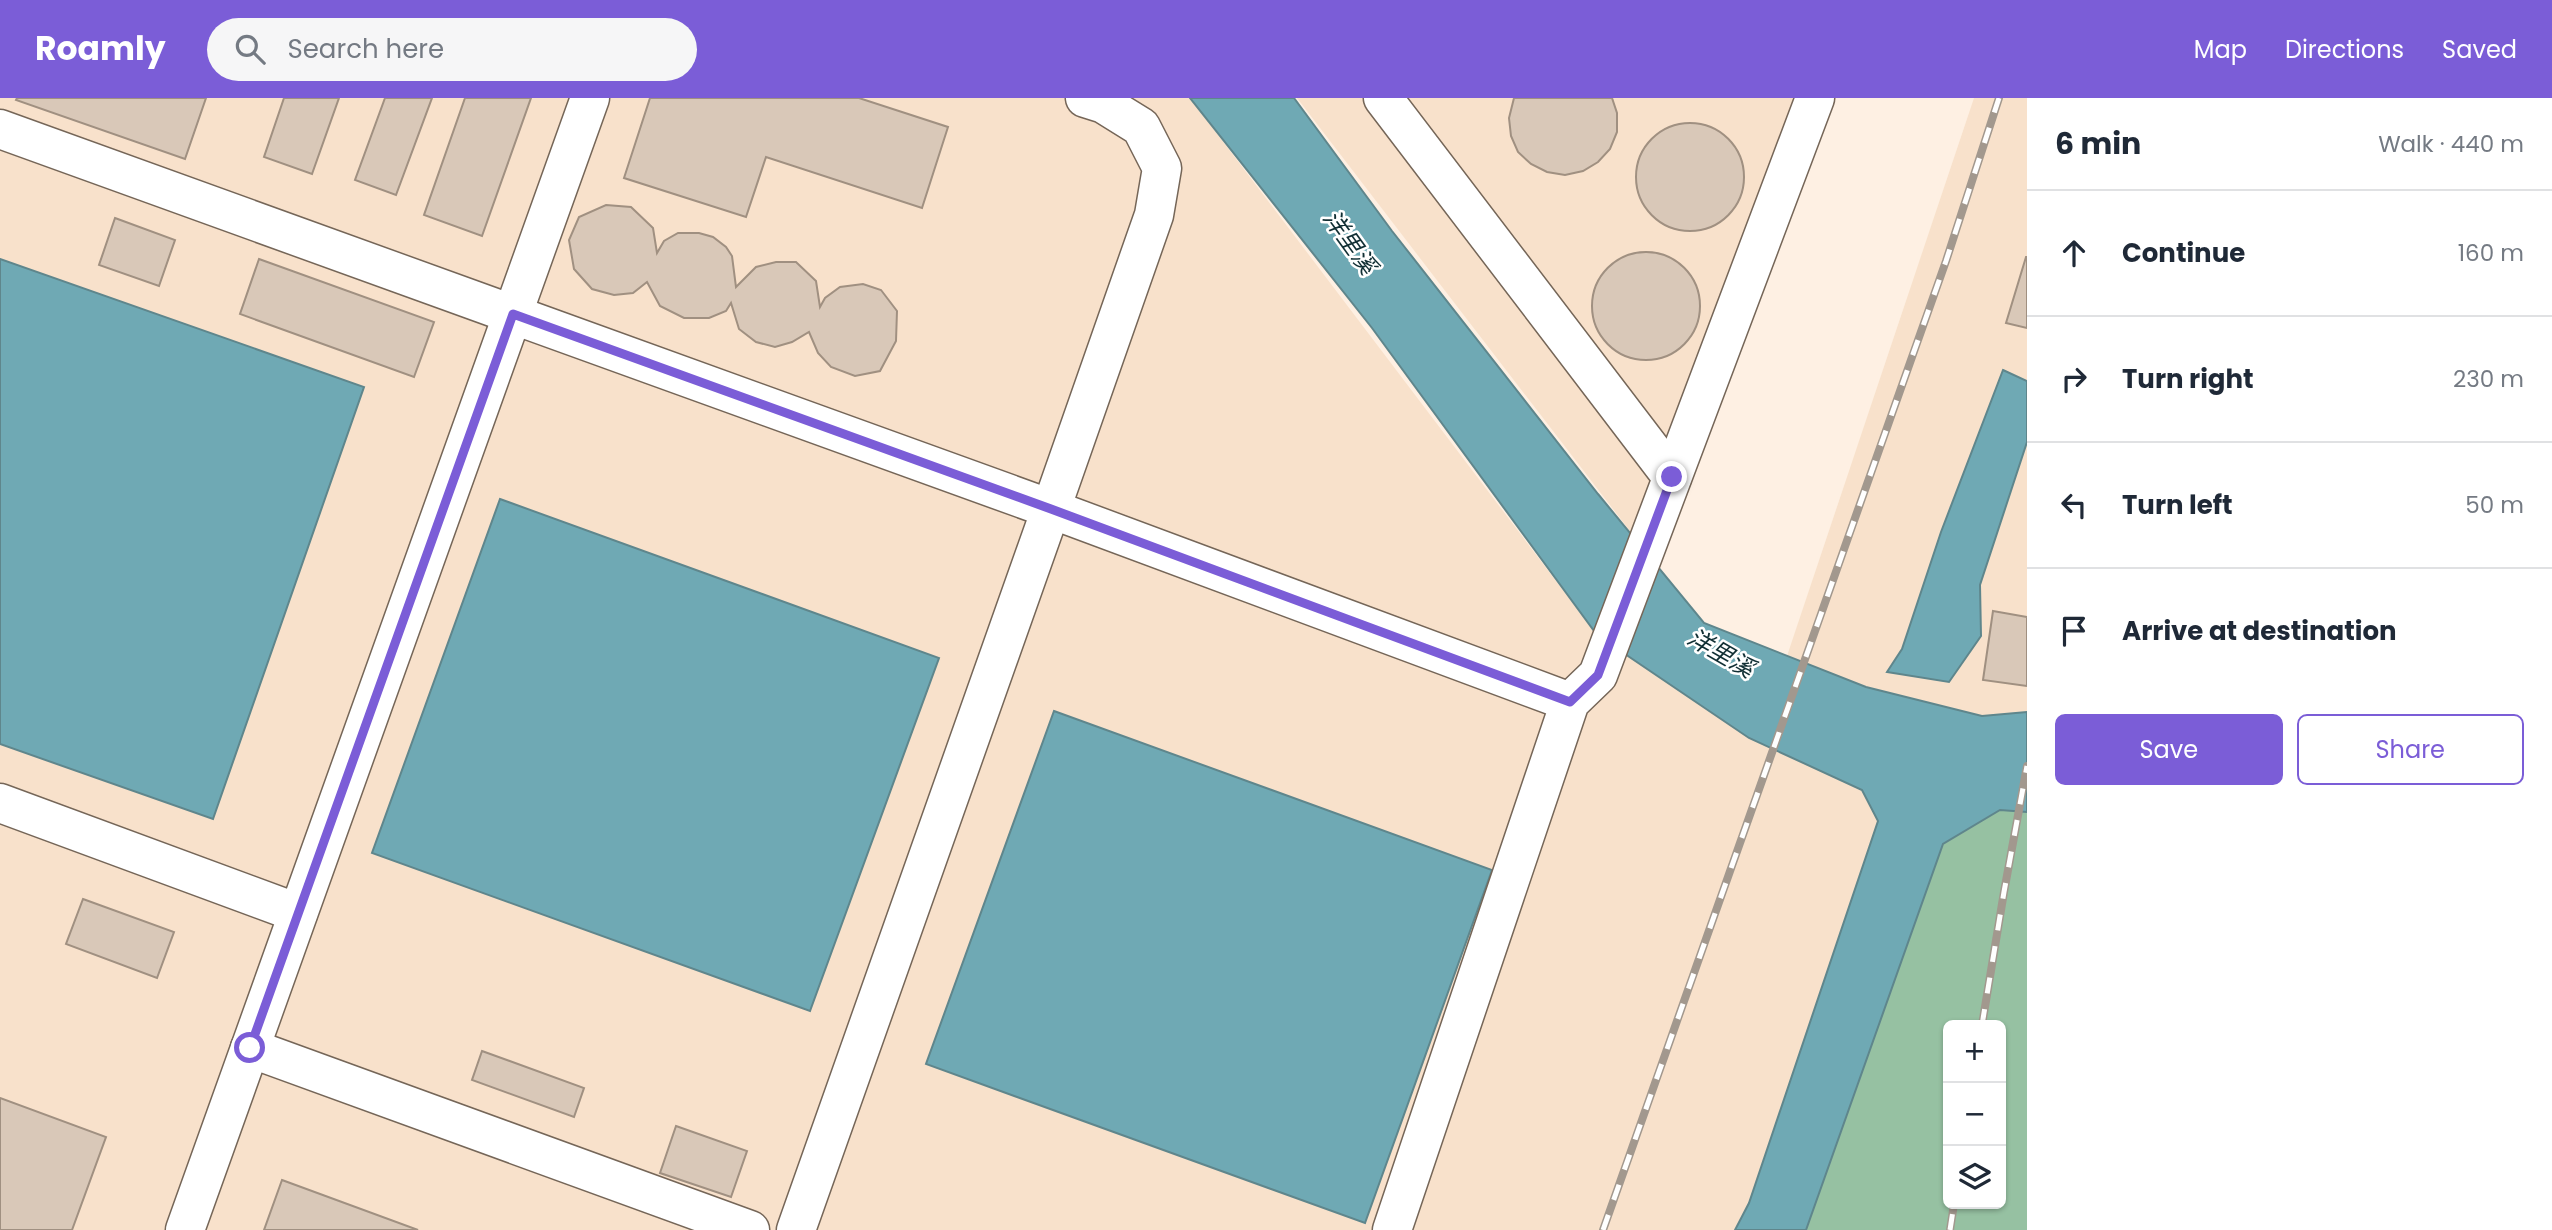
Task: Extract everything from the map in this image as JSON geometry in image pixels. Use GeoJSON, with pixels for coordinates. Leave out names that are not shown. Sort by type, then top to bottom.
{"type":"FeatureCollection","features":[{"type":"Feature","properties":{"kind":"lane"},"geometry":{"type":"LineString","coordinates":[[185,1230],[590,98]]}},
{"type":"Feature","properties":{"kind":"lane"},"geometry":{"type":"LineString","coordinates":[[796,1230],[1154,215],[1162,168],[1141,127],[1104,104],[1085,98]]}},
{"type":"Feature","properties":{"kind":"lane"},"geometry":{"type":"LineString","coordinates":[[1384,98],[1672,477]]}},
{"type":"Feature","properties":{"kind":"lane"},"geometry":{"type":"LineString","coordinates":[[1392,1230],[1570,702],[1598,675],[1815,98]]}},
{"type":"Feature","properties":{"kind":"lane"},"geometry":{"type":"LineString","coordinates":[[0,129],[1051,509],[1570,702]]}},
{"type":"Feature","properties":{"kind":"lane"},"geometry":{"type":"LineString","coordinates":[[0,803],[298,913]]}},
{"type":"Feature","properties":{"kind":"lane"},"geometry":{"type":"LineString","coordinates":[[250,1048],[750,1230]]}},
{"type":"Feature","properties":{"kind":"shaded area"},"geometry":{"type":"Polygon","coordinates":[[[0,98],[1190,98],[1597,635],[1749,738],[1862,789],[1878,821],[1749,1203],[1735,1230],[0,1230],[0,98]]]}},
{"type":"Feature","properties":{"kind":"shaded area"},"geometry":{"type":"Polygon","coordinates":[[[1297,98],[1836,98],[1653,561],[1446,292],[1297,98]]]}},
{"type":"Feature","properties":{"kind":"shaded area"},"geometry":{"type":"Polygon","coordinates":[[[1974,98],[2027,98],[2027,712],[1982,716],[1866,687],[1787,656],[1974,98]]]}},
{"type":"Feature","properties":{"kind":"green space"},"geometry":{"type":"Polygon","coordinates":[[[2000,810],[2027,812],[2027,1230],[1806,1230],[1943,844],[2000,810]]]}},
{"type":"Feature","properties":{"kind":"water","name":"洋里溪"},"geometry":{"type":"Polygon","coordinates":[[[1190,98],[1294,98],[1392,231],[1598,494],[1704,623],[1866,687],[1982,716],[2027,712],[2027,812],[2000,810],[1943,844],[1806,1230],[1735,1230],[1749,1203],[1878,821],[1862,790],[1749,738],[1597,635],[1372,328],[1190,98]]]}},
{"type":"Feature","properties":{"kind":"water"},"geometry":{"type":"Polygon","coordinates":[[[0,259],[364,387],[213,819],[0,744],[0,259]]]}},
{"type":"Feature","properties":{"kind":"water"},"geometry":{"type":"Polygon","coordinates":[[[2003,370],[2027,381],[2027,442],[1980,585],[1981,636],[1949,682],[1887,672],[1902,649],[1941,532],[2003,370]]]}},
{"type":"Feature","properties":{"kind":"water"},"geometry":{"type":"Polygon","coordinates":[[[500,499],[939,658],[810,1011],[372,853],[500,499]]]}},
{"type":"Feature","properties":{"kind":"water"},"geometry":{"type":"Polygon","coordinates":[[[1054,711],[1492,870],[1365,1223],[926,1064],[1054,711]]]}},
{"type":"Feature","properties":{"kind":"building"},"geometry":{"type":"Polygon","coordinates":[[[206,98],[185,159],[16,100],[206,98]]]}},
{"type":"Feature","properties":{"kind":"building"},"geometry":{"type":"Polygon","coordinates":[[[284,98],[339,98],[312,174],[264,157],[284,98]]]}},
{"type":"Feature","properties":{"kind":"building"},"geometry":{"type":"Polygon","coordinates":[[[385,98],[432,98],[396,195],[355,180],[385,98]]]}},
{"type":"Feature","properties":{"kind":"building"},"geometry":{"type":"Polygon","coordinates":[[[465,98],[531,98],[482,236],[424,215],[465,98]]]}},
{"type":"Feature","properties":{"kind":"building"},"geometry":{"type":"Polygon","coordinates":[[[650,98],[859,98],[948,127],[922,208],[766,157],[746,217],[624,178],[650,98]]]}},
{"type":"Feature","properties":{"kind":"building"},"geometry":{"type":"Polygon","coordinates":[[[1514,98],[1612,98],[1617,113],[1617,132],[1610,149],[1598,162],[1583,171],[1565,175],[1547,172],[1531,164],[1518,152],[1511,136],[1509,118],[1514,98]]]}},
{"type":"Feature","properties":{"kind":"building"},"geometry":{"type":"Polygon","coordinates":[[[1690,123],[1711,127],[1728,139],[1740,156],[1744,177],[1740,198],[1728,215],[1711,227],[1690,231],[1669,227],[1652,215],[1640,198],[1636,177],[1640,156],[1652,139],[1669,127],[1690,123]]]}},
{"type":"Feature","properties":{"kind":"building"},"geometry":{"type":"Polygon","coordinates":[[[606,205],[631,207],[653,228],[657,253],[664,241],[678,233],[699,233],[713,237],[726,247],[732,256],[736,287],[756,267],[776,262],[796,262],[816,281],[820,307],[825,298],[840,287],[863,284],[881,290],[897,311],[896,341],[880,371],[855,376],[831,367],[818,353],[809,332],[792,342],[775,347],[756,342],[739,329],[731,303],[726,311],[709,318],[684,318],[660,306],[647,282],[633,293],[614,295],[592,289],[574,269],[569,240],[579,217],[606,205]]]}},
{"type":"Feature","properties":{"kind":"building"},"geometry":{"type":"Polygon","coordinates":[[[115,218],[175,240],[159,286],[99,265],[115,218]]]}},
{"type":"Feature","properties":{"kind":"building"},"geometry":{"type":"Polygon","coordinates":[[[1646,252],[1667,256],[1684,268],[1696,285],[1700,306],[1696,327],[1684,344],[1667,356],[1646,360],[1625,356],[1608,344],[1596,327],[1592,306],[1596,285],[1608,268],[1625,256],[1646,252]]]}},
{"type":"Feature","properties":{"kind":"building"},"geometry":{"type":"Polygon","coordinates":[[[2027,257],[2027,328],[2006,323],[2027,257]]]}},
{"type":"Feature","properties":{"kind":"building"},"geometry":{"type":"Polygon","coordinates":[[[259,259],[434,322],[414,377],[240,314],[259,259]]]}},
{"type":"Feature","properties":{"kind":"building"},"geometry":{"type":"Polygon","coordinates":[[[1993,611],[2027,617],[2027,686],[1983,680],[1993,611]]]}},
{"type":"Feature","properties":{"kind":"building"},"geometry":{"type":"Polygon","coordinates":[[[83,899],[174,932],[157,978],[66,944],[83,899]]]}},
{"type":"Feature","properties":{"kind":"building"},"geometry":{"type":"Polygon","coordinates":[[[482,1051],[584,1088],[574,1117],[472,1080],[482,1051]]]}},
{"type":"Feature","properties":{"kind":"building"},"geometry":{"type":"Polygon","coordinates":[[[0,1098],[106,1137],[72,1230],[0,1230],[0,1098]]]}},
{"type":"Feature","properties":{"kind":"building"},"geometry":{"type":"Polygon","coordinates":[[[676,1126],[747,1151],[731,1197],[660,1173],[676,1126]]]}},
{"type":"Feature","properties":{"kind":"building"},"geometry":{"type":"Polygon","coordinates":[[[282,1180],[418,1230],[264,1230],[282,1180]]]}},
{"type":"Feature","properties":{"kind":"railway"},"geometry":{"type":"LineString","coordinates":[[1603,1230],[1946,261],[1999,98]]}},
{"type":"Feature","properties":{"kind":"railway"},"geometry":{"type":"LineString","coordinates":[[1983,1020],[2027,766]]}},
{"type":"Feature","properties":{"kind":"railway"},"geometry":{"type":"LineString","coordinates":[[1950,1230],[1953,1209]]}},
{"type":"Feature","properties":{"kind":"route"},"geometry":{"type":"LineString","coordinates":[[250,1048],[513,314],[1051,509],[1570,702],[1598,675],[1672,477]]}}]}
